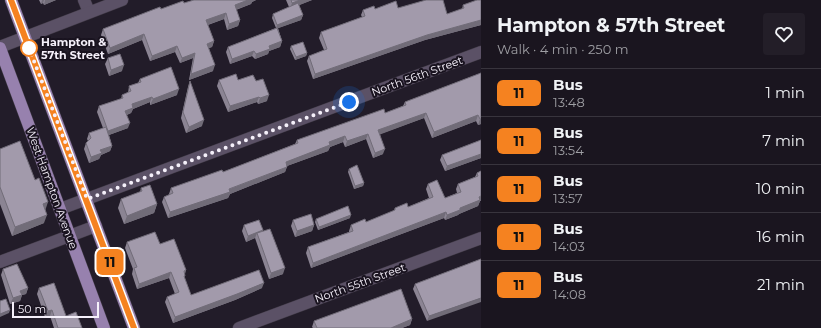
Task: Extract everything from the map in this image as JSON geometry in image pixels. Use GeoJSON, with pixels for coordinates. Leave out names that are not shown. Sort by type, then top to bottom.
{"type":"FeatureCollection","features":[{"type":"Feature","properties":{"kind":"main road"},"geometry":{"type":"LineString","coordinates":[[11,0],[87,199],[134,328]]}},
{"type":"Feature","properties":{"kind":"main road","name":"West Hampton Avenue"},"geometry":{"type":"LineString","coordinates":[[0,48],[104,328]]}},
{"type":"Feature","properties":{"kind":"street"},"geometry":{"type":"LineString","coordinates":[[84,0],[89,12]]}},
{"type":"Feature","properties":{"kind":"street"},"geometry":{"type":"LineString","coordinates":[[0,48],[25,36],[122,0]]}},
{"type":"Feature","properties":{"kind":"street","name":"North 56th Street"},"geometry":{"type":"LineString","coordinates":[[60,209],[481,52]]}},
{"type":"Feature","properties":{"kind":"street"},"geometry":{"type":"LineString","coordinates":[[0,262],[96,226]]}},
{"type":"Feature","properties":{"kind":"street","name":"North 55th Street"},"geometry":{"type":"LineString","coordinates":[[239,328],[481,238]]}},
{"type":"Feature","properties":{"kind":"building"},"geometry":{"type":"Polygon","coordinates":[[[194,0],[248,0],[235,5],[240,20],[229,24],[226,13],[206,20],[214,41],[207,44],[215,65],[191,74],[195,53],[182,58],[177,46],[152,56],[144,34],[110,48],[103,29],[160,7],[161,9],[183,1],[184,3],[194,0]]]}},
{"type":"Feature","properties":{"kind":"building"},"geometry":{"type":"Polygon","coordinates":[[[291,0],[300,0],[292,3],[291,0]]]}},
{"type":"Feature","properties":{"kind":"building"},"geometry":{"type":"Polygon","coordinates":[[[426,0],[443,0],[447,14],[464,8],[463,5],[481,0],[481,20],[427,35],[315,74],[309,56],[327,49],[321,32],[365,16],[363,10],[374,6],[375,9],[396,1],[398,8],[426,0]]]}},
{"type":"Feature","properties":{"kind":"building"},"geometry":{"type":"Polygon","coordinates":[[[298,3],[303,15],[277,25],[273,14],[298,3]]]}},
{"type":"Feature","properties":{"kind":"building"},"geometry":{"type":"Polygon","coordinates":[[[277,28],[282,41],[269,46],[270,49],[256,54],[254,51],[232,59],[228,47],[277,28]]]}},
{"type":"Feature","properties":{"kind":"building"},"geometry":{"type":"Polygon","coordinates":[[[303,42],[307,53],[296,57],[291,46],[303,42]]]}},
{"type":"Feature","properties":{"kind":"building"},"geometry":{"type":"Polygon","coordinates":[[[120,54],[124,65],[111,70],[108,58],[120,54]]]}},
{"type":"Feature","properties":{"kind":"building"},"geometry":{"type":"Polygon","coordinates":[[[171,67],[179,89],[153,99],[152,97],[132,104],[133,108],[125,111],[130,123],[108,131],[99,106],[123,98],[122,95],[131,91],[129,86],[141,82],[140,79],[171,67]]]}},
{"type":"Feature","properties":{"kind":"building"},"geometry":{"type":"Polygon","coordinates":[[[481,73],[481,119],[478,115],[434,132],[426,113],[378,130],[385,149],[375,153],[368,134],[347,141],[345,136],[329,142],[330,145],[286,162],[287,167],[229,189],[230,192],[170,212],[164,197],[173,193],[171,188],[222,170],[223,172],[298,143],[297,140],[384,109],[385,113],[406,105],[405,102],[481,73]]]}},
{"type":"Feature","properties":{"kind":"building"},"geometry":{"type":"Polygon","coordinates":[[[236,74],[238,80],[253,75],[256,81],[263,79],[269,95],[230,106],[219,80],[236,74]]]}},
{"type":"Feature","properties":{"kind":"building"},"geometry":{"type":"Polygon","coordinates":[[[190,81],[204,120],[189,127],[183,112],[190,81]]]}},
{"type":"Feature","properties":{"kind":"building"},"geometry":{"type":"Polygon","coordinates":[[[106,127],[112,146],[100,150],[102,153],[91,157],[86,143],[91,138],[89,133],[106,127]]]}},
{"type":"Feature","properties":{"kind":"building"},"geometry":{"type":"Polygon","coordinates":[[[481,140],[481,154],[447,166],[442,155],[481,140]]]}},
{"type":"Feature","properties":{"kind":"building"},"geometry":{"type":"Polygon","coordinates":[[[20,141],[35,180],[39,178],[48,202],[43,204],[47,215],[15,227],[0,187],[0,149],[20,141]]]}},
{"type":"Feature","properties":{"kind":"building"},"geometry":{"type":"Polygon","coordinates":[[[357,165],[364,183],[355,186],[349,169],[357,165]]]}},
{"type":"Feature","properties":{"kind":"building"},"geometry":{"type":"Polygon","coordinates":[[[481,171],[480,200],[447,215],[446,212],[313,263],[308,247],[353,231],[351,225],[365,219],[366,222],[395,210],[395,208],[407,203],[408,207],[433,197],[428,184],[437,180],[445,198],[461,192],[458,184],[478,176],[477,173],[481,171]]]}},
{"type":"Feature","properties":{"kind":"building"},"geometry":{"type":"Polygon","coordinates":[[[150,185],[157,204],[127,216],[121,199],[142,191],[141,188],[150,185]]]}},
{"type":"Feature","properties":{"kind":"building"},"geometry":{"type":"Polygon","coordinates":[[[348,206],[351,215],[319,227],[316,219],[348,206]]]}},
{"type":"Feature","properties":{"kind":"building"},"geometry":{"type":"Polygon","coordinates":[[[311,214],[314,225],[297,231],[293,220],[311,214]]]}},
{"type":"Feature","properties":{"kind":"building"},"geometry":{"type":"Polygon","coordinates":[[[259,220],[263,230],[248,236],[244,225],[259,220]]]}},
{"type":"Feature","properties":{"kind":"building"},"geometry":{"type":"Polygon","coordinates":[[[270,229],[285,268],[271,273],[257,233],[270,229]]]}},
{"type":"Feature","properties":{"kind":"building"},"geometry":{"type":"Polygon","coordinates":[[[155,232],[160,244],[174,239],[186,270],[184,271],[184,276],[191,295],[259,270],[264,283],[175,317],[167,297],[179,292],[171,272],[139,284],[134,268],[137,267],[127,242],[155,232]]]}},
{"type":"Feature","properties":{"kind":"building"},"geometry":{"type":"Polygon","coordinates":[[[481,259],[481,298],[429,316],[415,284],[481,259]]]}},
{"type":"Feature","properties":{"kind":"building"},"geometry":{"type":"Polygon","coordinates":[[[17,264],[28,288],[20,291],[22,295],[13,298],[3,269],[17,264]]]}},
{"type":"Feature","properties":{"kind":"building"},"geometry":{"type":"Polygon","coordinates":[[[54,283],[66,316],[76,312],[82,328],[58,328],[52,310],[48,311],[39,288],[54,283]]]}},
{"type":"Feature","properties":{"kind":"building"},"geometry":{"type":"Polygon","coordinates":[[[401,289],[412,319],[391,328],[317,328],[314,321],[401,289]]]}},
{"type":"Feature","properties":{"kind":"building"},"geometry":{"type":"Polygon","coordinates":[[[6,299],[10,310],[0,314],[0,301],[6,299]]]}},
{"type":"Feature","properties":{"kind":"bus line","name":"11"},"geometry":{"type":"LineString","coordinates":[[11,0],[87,199],[134,328]]}},
{"type":"Feature","properties":{"kind":"place","name":"Hampton & 57th Street"},"geometry":{"type":"Point","coordinates":[29,48]}},
{"type":"Feature","properties":{"kind":"route"},"geometry":{"type":"LineString","coordinates":[[29,48],[87,199],[349,102]]}}]}
